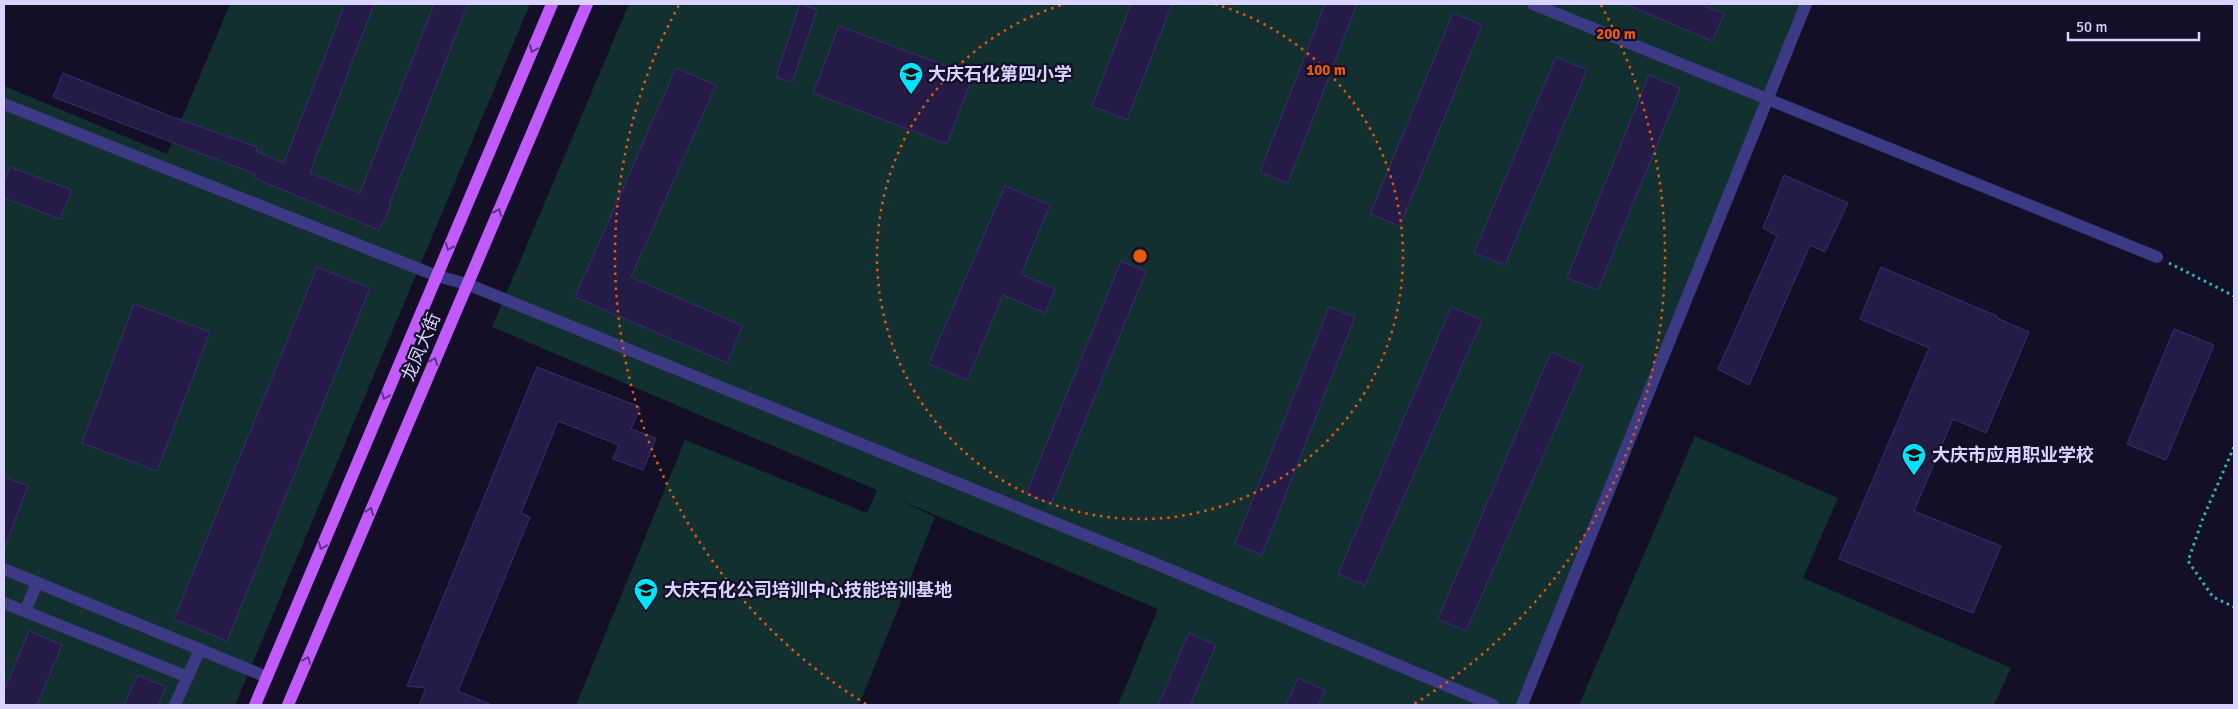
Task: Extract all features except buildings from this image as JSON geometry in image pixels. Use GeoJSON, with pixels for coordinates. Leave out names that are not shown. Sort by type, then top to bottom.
{"type":"FeatureCollection","features":[{"type":"Feature","properties":{"kind":"main road","name":"龙凤大街"},"geometry":{"type":"LineString","coordinates":[[255,705],[552,4]]}},
{"type":"Feature","properties":{"kind":"main road","name":"龙凤大街"},"geometry":{"type":"LineString","coordinates":[[288,705],[586,4]]}},
{"type":"Feature","properties":{"kind":"street"},"geometry":{"type":"LineString","coordinates":[[1533,4],[2158,257]]}},
{"type":"Feature","properties":{"kind":"street"},"geometry":{"type":"LineString","coordinates":[[1522,705],[1806,4]]}},
{"type":"Feature","properties":{"kind":"street"},"geometry":{"type":"LineString","coordinates":[[4,104],[436,276],[466,284],[1144,559],[1493,705]]}},
{"type":"Feature","properties":{"kind":"street"},"geometry":{"type":"LineString","coordinates":[[4,569],[267,677]]}},
{"type":"Feature","properties":{"kind":"street"},"geometry":{"type":"LineString","coordinates":[[25,611],[37,583]]}},
{"type":"Feature","properties":{"kind":"street"},"geometry":{"type":"LineString","coordinates":[[4,603],[188,677]]}},
{"type":"Feature","properties":{"kind":"street"},"geometry":{"type":"LineString","coordinates":[[175,705],[200,649]]}},
{"type":"Feature","properties":{"kind":"path"},"geometry":{"type":"LineString","coordinates":[[2158,257],[2234,296]]}},
{"type":"Feature","properties":{"kind":"path"},"geometry":{"type":"LineString","coordinates":[[2234,447],[2203,518],[2188,561],[2214,597],[2234,607]]}},
{"type":"Feature","properties":{"kind":"green space"},"geometry":{"type":"Polygon","coordinates":[[[230,4],[530,4],[235,705],[4,705],[4,86],[167,154],[230,4]]]}},
{"type":"Feature","properties":{"kind":"green space"},"geometry":{"type":"Polygon","coordinates":[[[629,4],[1806,4],[1522,705],[1118,705],[1158,609],[895,498],[935,517],[859,705],[576,705],[685,440],[867,513],[877,490],[492,327],[629,4]]]}},
{"type":"Feature","properties":{"kind":"green space"},"geometry":{"type":"Polygon","coordinates":[[[1695,436],[1838,498],[1803,578],[2011,668],[1994,705],[1579,705],[1695,436]]]}},
{"type":"Feature","properties":{"kind":"place","name":"大庆石化第四小学"},"geometry":{"type":"Point","coordinates":[911,95]}},
{"type":"Feature","properties":{"kind":"place","name":"大庆市应用职业学校"},"geometry":{"type":"Point","coordinates":[1914,476]}},
{"type":"Feature","properties":{"kind":"place","name":"大庆石化公司培训中心技能培训基地"},"geometry":{"type":"Point","coordinates":[646,611]}}]}
